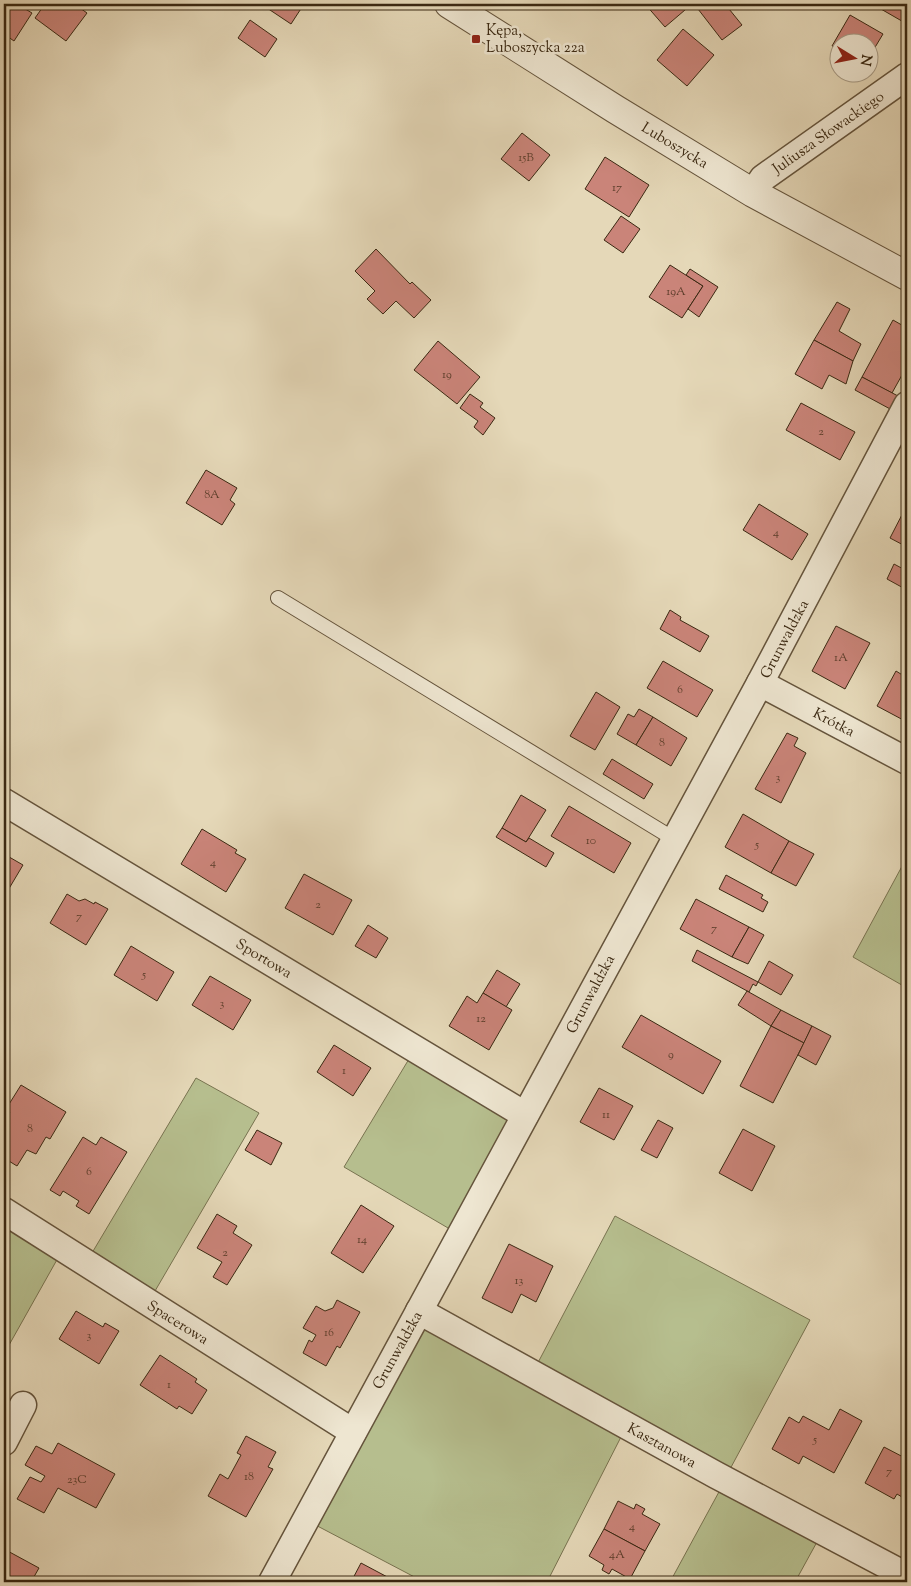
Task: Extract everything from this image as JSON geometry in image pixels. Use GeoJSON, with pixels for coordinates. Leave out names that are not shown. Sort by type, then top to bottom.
{"type":"FeatureCollection","features":[{"type":"Feature","properties":{"kind":"street","name":"Luboszycka"},"geometry":{"type":"LineString","coordinates":[[450,4],[615,109],[753,192],[907,276]]}},
{"type":"Feature","properties":{"kind":"street","name":"Juliusza Słowackiego"},"geometry":{"type":"LineString","coordinates":[[753,192],[763,178],[907,76]]}},
{"type":"Feature","properties":{"kind":"street","name":"Grunwaldzka"},"geometry":{"type":"LineString","coordinates":[[272,1582],[904,418]]}},
{"type":"Feature","properties":{"kind":"street","name":"Krótka"},"geometry":{"type":"LineString","coordinates":[[760,683],[907,761]]}},
{"type":"Feature","properties":{"kind":"street","name":"Sportowa"},"geometry":{"type":"LineString","coordinates":[[4,802],[525,1115]]}},
{"type":"Feature","properties":{"kind":"street","name":"Spacerowa"},"geometry":{"type":"LineString","coordinates":[[4,1211],[353,1432]]}},
{"type":"Feature","properties":{"kind":"street","name":"Kasztanowa"},"geometry":{"type":"LineString","coordinates":[[418,1311],[716,1475],[907,1576]]}},
{"type":"Feature","properties":{"kind":"street"},"geometry":{"type":"LineString","coordinates":[[4,1442],[23,1405]]}},
{"type":"Feature","properties":{"kind":"lane"},"geometry":{"type":"LineString","coordinates":[[278,598],[674,839]]}},
{"type":"Feature","properties":{"kind":"green space"},"geometry":{"type":"Polygon","coordinates":[[[907,857],[907,988],[853,957],[907,857]]]}},
{"type":"Feature","properties":{"kind":"green space"},"geometry":{"type":"Polygon","coordinates":[[[415,1049],[525,1115],[460,1235],[344,1167],[415,1049]]]}},
{"type":"Feature","properties":{"kind":"green space"},"geometry":{"type":"Polygon","coordinates":[[[196,1078],[259,1113],[148,1303],[86,1263],[196,1078]]]}},
{"type":"Feature","properties":{"kind":"green space"},"geometry":{"type":"Polygon","coordinates":[[[4,1211],[63,1249],[4,1354],[4,1211]]]}},
{"type":"Feature","properties":{"kind":"green space"},"geometry":{"type":"Polygon","coordinates":[[[615,1216],[810,1320],[729,1471],[622,1435],[547,1582],[424,1582],[306,1520],[419,1311],[532,1374],[615,1216]]]}},
{"type":"Feature","properties":{"kind":"green space"},"geometry":{"type":"Polygon","coordinates":[[[720,1490],[823,1531],[795,1582],[670,1582],[720,1490]]]}},
{"type":"Feature","properties":{"kind":"building"},"geometry":{"type":"Polygon","coordinates":[[[4,4],[17,4],[32,13],[14,41],[4,34],[4,4]]]}},
{"type":"Feature","properties":{"kind":"building"},"geometry":{"type":"Polygon","coordinates":[[[45,4],[83,4],[80,8],[87,13],[66,41],[35,18],[45,4]]]}},
{"type":"Feature","properties":{"kind":"building"},"geometry":{"type":"Polygon","coordinates":[[[261,4],[304,4],[291,24],[261,4]]]}},
{"type":"Feature","properties":{"kind":"building"},"geometry":{"type":"Polygon","coordinates":[[[645,4],[692,4],[665,27],[645,4]]]}},
{"type":"Feature","properties":{"kind":"building"},"geometry":{"type":"Polygon","coordinates":[[[705,4],[725,4],[742,25],[722,40],[698,9],[705,4]]]}},
{"type":"Feature","properties":{"kind":"building"},"geometry":{"type":"Polygon","coordinates":[[[907,4],[907,24],[874,5],[907,4]]]}},
{"type":"Feature","properties":{"kind":"building"},"geometry":{"type":"Polygon","coordinates":[[[850,15],[883,34],[878,42],[878,32],[840,32],[850,15]]]}},
{"type":"Feature","properties":{"kind":"building"},"geometry":{"type":"Polygon","coordinates":[[[250,20],[277,39],[265,57],[238,38],[250,20]]]}},
{"type":"Feature","properties":{"kind":"building"},"geometry":{"type":"Polygon","coordinates":[[[683,29],[714,55],[687,86],[657,60],[683,29]]]}},
{"type":"Feature","properties":{"kind":"building"},"geometry":{"type":"Polygon","coordinates":[[[522,133],[550,155],[529,181],[501,159],[522,133]]]}},
{"type":"Feature","properties":{"kind":"building"},"geometry":{"type":"Polygon","coordinates":[[[605,157],[649,185],[629,217],[585,189],[605,157]]]}},
{"type":"Feature","properties":{"kind":"building"},"geometry":{"type":"Polygon","coordinates":[[[621,216],[640,229],[623,253],[604,240],[621,216]]]}},
{"type":"Feature","properties":{"kind":"building"},"geometry":{"type":"Polygon","coordinates":[[[376,249],[410,284],[412,282],[431,300],[414,318],[396,301],[383,314],[367,299],[375,291],[355,271],[376,249]]]}},
{"type":"Feature","properties":{"kind":"building"},"geometry":{"type":"Polygon","coordinates":[[[670,265],[703,286],[682,318],[649,297],[670,265]]]}},
{"type":"Feature","properties":{"kind":"building"},"geometry":{"type":"Polygon","coordinates":[[[690,269],[718,287],[699,317],[688,309],[703,286],[686,275],[690,269]]]}},
{"type":"Feature","properties":{"kind":"building"},"geometry":{"type":"Polygon","coordinates":[[[837,302],[850,309],[839,331],[861,344],[853,361],[814,340],[837,302]]]}},
{"type":"Feature","properties":{"kind":"building"},"geometry":{"type":"Polygon","coordinates":[[[893,320],[907,328],[907,366],[892,393],[862,377],[893,320]]]}},
{"type":"Feature","properties":{"kind":"building"},"geometry":{"type":"Polygon","coordinates":[[[814,340],[853,361],[846,384],[829,375],[822,389],[795,374],[814,340]]]}},
{"type":"Feature","properties":{"kind":"building"},"geometry":{"type":"Polygon","coordinates":[[[438,341],[480,377],[457,404],[414,370],[438,341]]]}},
{"type":"Feature","properties":{"kind":"building"},"geometry":{"type":"Polygon","coordinates":[[[862,377],[898,396],[892,410],[855,390],[862,377]]]}},
{"type":"Feature","properties":{"kind":"building"},"geometry":{"type":"Polygon","coordinates":[[[470,394],[483,403],[480,407],[495,418],[483,435],[474,427],[478,421],[460,408],[470,394]]]}},
{"type":"Feature","properties":{"kind":"building"},"geometry":{"type":"Polygon","coordinates":[[[801,403],[855,432],[840,460],[786,430],[801,403]]]}},
{"type":"Feature","properties":{"kind":"building"},"geometry":{"type":"Polygon","coordinates":[[[206,470],[237,488],[230,500],[235,504],[222,525],[186,503],[206,470]]]}},
{"type":"Feature","properties":{"kind":"building"},"geometry":{"type":"Polygon","coordinates":[[[759,504],[808,534],[792,560],[743,530],[759,504]]]}},
{"type":"Feature","properties":{"kind":"building"},"geometry":{"type":"Polygon","coordinates":[[[907,505],[907,547],[890,538],[907,505]]]}},
{"type":"Feature","properties":{"kind":"building"},"geometry":{"type":"Polygon","coordinates":[[[894,564],[907,571],[907,590],[887,579],[894,564]]]}},
{"type":"Feature","properties":{"kind":"building"},"geometry":{"type":"Polygon","coordinates":[[[670,610],[681,617],[680,620],[709,636],[700,652],[660,629],[670,610]]]}},
{"type":"Feature","properties":{"kind":"building"},"geometry":{"type":"Polygon","coordinates":[[[836,626],[870,643],[845,689],[812,671],[836,626]]]}},
{"type":"Feature","properties":{"kind":"building"},"geometry":{"type":"Polygon","coordinates":[[[663,661],[713,690],[697,717],[647,688],[663,661]]]}},
{"type":"Feature","properties":{"kind":"building"},"geometry":{"type":"Polygon","coordinates":[[[907,670],[907,722],[877,706],[896,671],[904,676],[907,670]]]}},
{"type":"Feature","properties":{"kind":"building"},"geometry":{"type":"Polygon","coordinates":[[[596,692],[620,707],[595,750],[570,736],[596,692]]]}},
{"type":"Feature","properties":{"kind":"building"},"geometry":{"type":"Polygon","coordinates":[[[639,709],[653,717],[636,745],[617,734],[628,714],[634,717],[639,709]]]}},
{"type":"Feature","properties":{"kind":"building"},"geometry":{"type":"Polygon","coordinates":[[[653,717],[687,738],[671,766],[636,745],[653,717]]]}},
{"type":"Feature","properties":{"kind":"building"},"geometry":{"type":"Polygon","coordinates":[[[787,733],[798,738],[794,746],[806,753],[781,803],[755,789],[787,733]]]}},
{"type":"Feature","properties":{"kind":"building"},"geometry":{"type":"Polygon","coordinates":[[[612,759],[653,784],[644,799],[603,774],[612,759]]]}},
{"type":"Feature","properties":{"kind":"building"},"geometry":{"type":"Polygon","coordinates":[[[521,795],[546,810],[526,842],[502,828],[521,795]]]}},
{"type":"Feature","properties":{"kind":"building"},"geometry":{"type":"Polygon","coordinates":[[[569,806],[631,843],[614,873],[551,836],[569,806]]]}},
{"type":"Feature","properties":{"kind":"building"},"geometry":{"type":"Polygon","coordinates":[[[743,814],[789,841],[771,873],[725,847],[743,814]]]}},
{"type":"Feature","properties":{"kind":"building"},"geometry":{"type":"Polygon","coordinates":[[[502,828],[526,842],[529,838],[554,853],[546,867],[496,837],[502,828]]]}},
{"type":"Feature","properties":{"kind":"building"},"geometry":{"type":"Polygon","coordinates":[[[202,829],[237,850],[235,853],[246,859],[226,892],[181,864],[202,829]]]}},
{"type":"Feature","properties":{"kind":"building"},"geometry":{"type":"Polygon","coordinates":[[[789,841],[814,854],[796,886],[771,873],[789,841]]]}},
{"type":"Feature","properties":{"kind":"building"},"geometry":{"type":"Polygon","coordinates":[[[4,854],[23,865],[4,897],[4,854]]]}},
{"type":"Feature","properties":{"kind":"building"},"geometry":{"type":"Polygon","coordinates":[[[304,874],[352,900],[333,935],[285,908],[304,874]]]}},
{"type":"Feature","properties":{"kind":"building"},"geometry":{"type":"Polygon","coordinates":[[[726,875],[763,895],[761,898],[768,902],[763,912],[719,889],[726,875]]]}},
{"type":"Feature","properties":{"kind":"building"},"geometry":{"type":"Polygon","coordinates":[[[67,894],[79,901],[85,899],[108,909],[86,945],[50,923],[67,894]]]}},
{"type":"Feature","properties":{"kind":"building"},"geometry":{"type":"Polygon","coordinates":[[[696,899],[749,927],[732,957],[680,929],[696,899]]]}},
{"type":"Feature","properties":{"kind":"building"},"geometry":{"type":"Polygon","coordinates":[[[368,925],[388,938],[376,958],[355,946],[368,925]]]}},
{"type":"Feature","properties":{"kind":"building"},"geometry":{"type":"Polygon","coordinates":[[[749,927],[764,935],[748,964],[732,957],[749,927]]]}},
{"type":"Feature","properties":{"kind":"building"},"geometry":{"type":"Polygon","coordinates":[[[131,946],[174,972],[157,1001],[114,975],[131,946]]]}},
{"type":"Feature","properties":{"kind":"building"},"geometry":{"type":"Polygon","coordinates":[[[697,950],[758,982],[756,986],[753,984],[749,992],[692,961],[697,950]]]}},
{"type":"Feature","properties":{"kind":"building"},"geometry":{"type":"Polygon","coordinates":[[[769,961],[793,975],[781,995],[758,982],[769,961]]]}},
{"type":"Feature","properties":{"kind":"building"},"geometry":{"type":"Polygon","coordinates":[[[497,970],[520,984],[506,1007],[483,993],[497,970]]]}},
{"type":"Feature","properties":{"kind":"building"},"geometry":{"type":"Polygon","coordinates":[[[210,976],[251,1000],[233,1030],[192,1005],[210,976]]]}},
{"type":"Feature","properties":{"kind":"building"},"geometry":{"type":"Polygon","coordinates":[[[747,991],[781,1010],[771,1026],[738,1005],[747,991]]]}},
{"type":"Feature","properties":{"kind":"building"},"geometry":{"type":"Polygon","coordinates":[[[483,993],[512,1010],[489,1050],[449,1026],[467,996],[477,1003],[483,993]]]}},
{"type":"Feature","properties":{"kind":"building"},"geometry":{"type":"Polygon","coordinates":[[[781,1010],[812,1026],[804,1043],[771,1026],[781,1010]]]}},
{"type":"Feature","properties":{"kind":"building"},"geometry":{"type":"Polygon","coordinates":[[[641,1015],[721,1061],[703,1094],[622,1047],[641,1015]]]}},
{"type":"Feature","properties":{"kind":"building"},"geometry":{"type":"Polygon","coordinates":[[[771,1026],[804,1043],[773,1103],[740,1086],[771,1026]]]}},
{"type":"Feature","properties":{"kind":"building"},"geometry":{"type":"Polygon","coordinates":[[[812,1026],[831,1036],[816,1065],[798,1055],[812,1026]]]}},
{"type":"Feature","properties":{"kind":"building"},"geometry":{"type":"Polygon","coordinates":[[[334,1045],[371,1068],[353,1096],[317,1072],[334,1045]]]}},
{"type":"Feature","properties":{"kind":"building"},"geometry":{"type":"Polygon","coordinates":[[[21,1085],[66,1112],[50,1139],[46,1137],[36,1154],[27,1150],[17,1166],[4,1158],[4,1119],[10,1112],[6,1109],[21,1085]]]}},
{"type":"Feature","properties":{"kind":"building"},"geometry":{"type":"Polygon","coordinates":[[[599,1088],[633,1106],[614,1140],[580,1122],[599,1088]]]}},
{"type":"Feature","properties":{"kind":"building"},"geometry":{"type":"Polygon","coordinates":[[[658,1120],[673,1128],[657,1158],[641,1150],[658,1120]]]}},
{"type":"Feature","properties":{"kind":"building"},"geometry":{"type":"Polygon","coordinates":[[[743,1129],[775,1146],[752,1191],[719,1173],[743,1129]]]}},
{"type":"Feature","properties":{"kind":"building"},"geometry":{"type":"Polygon","coordinates":[[[257,1130],[282,1143],[271,1165],[245,1150],[257,1130]]]}},
{"type":"Feature","properties":{"kind":"building"},"geometry":{"type":"Polygon","coordinates":[[[83,1137],[96,1145],[101,1137],[127,1152],[89,1214],[76,1206],[79,1201],[63,1191],[60,1196],[50,1190],[83,1137]]]}},
{"type":"Feature","properties":{"kind":"building"},"geometry":{"type":"Polygon","coordinates":[[[361,1205],[394,1226],[363,1273],[331,1253],[361,1205]]]}},
{"type":"Feature","properties":{"kind":"building"},"geometry":{"type":"Polygon","coordinates":[[[217,1214],[237,1226],[233,1233],[252,1245],[227,1285],[213,1277],[222,1262],[197,1248],[217,1214]]]}},
{"type":"Feature","properties":{"kind":"building"},"geometry":{"type":"Polygon","coordinates":[[[509,1244],[553,1266],[536,1302],[521,1294],[512,1313],[482,1298],[509,1244]]]}},
{"type":"Feature","properties":{"kind":"building"},"geometry":{"type":"Polygon","coordinates":[[[337,1300],[360,1312],[340,1348],[337,1346],[326,1366],[303,1353],[309,1340],[312,1342],[316,1335],[303,1328],[316,1306],[325,1311],[333,1308],[337,1300]]]}},
{"type":"Feature","properties":{"kind":"building"},"geometry":{"type":"Polygon","coordinates":[[[76,1311],[103,1327],[105,1323],[119,1331],[99,1364],[59,1339],[76,1311]]]}},
{"type":"Feature","properties":{"kind":"building"},"geometry":{"type":"Polygon","coordinates":[[[160,1355],[197,1379],[195,1382],[207,1390],[192,1414],[179,1406],[177,1409],[140,1385],[160,1355]]]}},
{"type":"Feature","properties":{"kind":"building"},"geometry":{"type":"Polygon","coordinates":[[[840,1409],[862,1421],[834,1473],[803,1456],[799,1464],[772,1449],[789,1417],[799,1423],[803,1416],[829,1430],[840,1409]]]}},
{"type":"Feature","properties":{"kind":"building"},"geometry":{"type":"Polygon","coordinates":[[[246,1436],[276,1452],[268,1467],[273,1469],[246,1517],[208,1496],[220,1474],[228,1479],[241,1455],[237,1453],[246,1436]]]}},
{"type":"Feature","properties":{"kind":"building"},"geometry":{"type":"Polygon","coordinates":[[[58,1443],[115,1474],[96,1508],[58,1488],[44,1513],[17,1499],[30,1477],[41,1482],[45,1476],[25,1465],[36,1446],[52,1454],[58,1443]]]}},
{"type":"Feature","properties":{"kind":"building"},"geometry":{"type":"Polygon","coordinates":[[[884,1447],[907,1459],[907,1500],[897,1494],[894,1499],[865,1483],[884,1447]]]}},
{"type":"Feature","properties":{"kind":"building"},"geometry":{"type":"Polygon","coordinates":[[[618,1501],[634,1509],[636,1504],[645,1509],[642,1514],[660,1524],[645,1551],[604,1529],[618,1501]]]}},
{"type":"Feature","properties":{"kind":"building"},"geometry":{"type":"Polygon","coordinates":[[[604,1529],[645,1551],[630,1579],[612,1569],[609,1574],[602,1570],[604,1565],[589,1556],[604,1529]]]}},
{"type":"Feature","properties":{"kind":"building"},"geometry":{"type":"Polygon","coordinates":[[[4,1549],[39,1568],[31,1582],[4,1582],[4,1549]]]}},
{"type":"Feature","properties":{"kind":"building"},"geometry":{"type":"Polygon","coordinates":[[[361,1563],[393,1580],[392,1582],[351,1582],[361,1563]]]}},
{"type":"Feature","properties":{"kind":"place","name":"Kępa, Luboszycka 22a"},"geometry":{"type":"Point","coordinates":[476,39]}}]}
